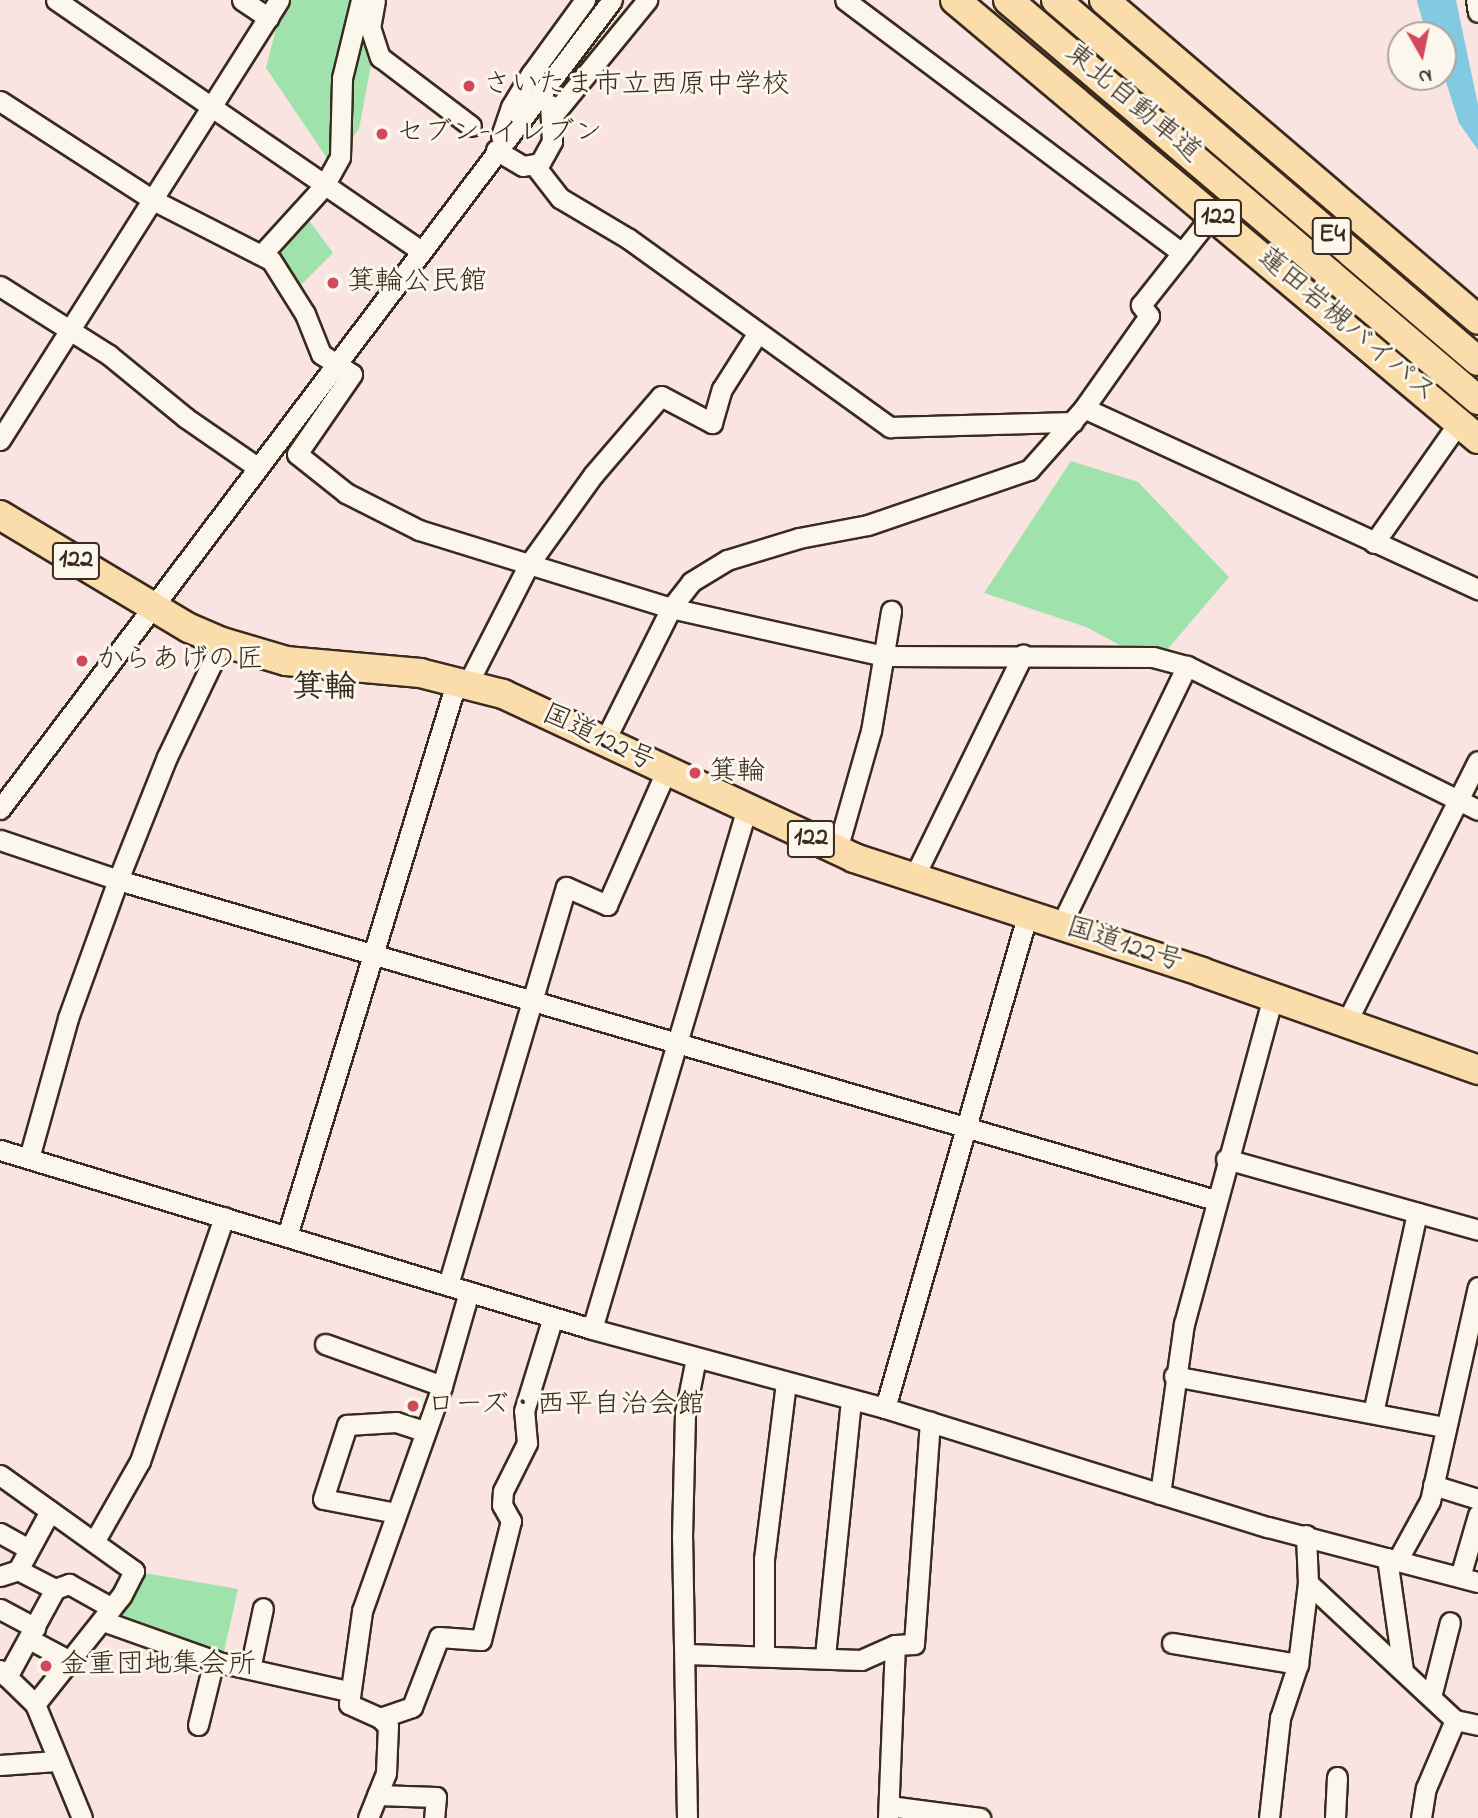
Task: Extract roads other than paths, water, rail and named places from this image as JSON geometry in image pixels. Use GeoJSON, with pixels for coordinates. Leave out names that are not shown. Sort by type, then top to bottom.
{"type":"FeatureCollection","features":[{"type":"Feature","properties":{"kind":"highway","name":"蓮田岩槻バイパス"},"geometry":{"type":"LineString","coordinates":[[955,0],[1469,430]]}},
{"type":"Feature","properties":{"kind":"highway","name":"東北自動車道"},"geometry":{"type":"LineString","coordinates":[[1008,0],[1478,400]]}},
{"type":"Feature","properties":{"kind":"highway","name":"東北自動車道"},"geometry":{"type":"LineString","coordinates":[[1056,0],[1478,361]]}},
{"type":"Feature","properties":{"kind":"highway"},"geometry":{"type":"LineString","coordinates":[[1104,0],[1478,319]]}},
{"type":"Feature","properties":{"kind":"highway","name":"国道122号"},"geometry":{"type":"LineString","coordinates":[[0,515],[153,607],[222,642],[286,661],[463,681],[503,694],[746,811],[837,850],[914,879],[1028,913],[1273,997],[1478,1070]]}},
{"type":"Feature","properties":{"kind":"street"},"geometry":{"type":"LineString","coordinates":[[56,0],[421,251]]}},
{"type":"Feature","properties":{"kind":"street"},"geometry":{"type":"LineString","coordinates":[[0,440],[274,9],[242,0]]}},
{"type":"Feature","properties":{"kind":"street"},"geometry":{"type":"LineString","coordinates":[[263,253],[324,186],[340,157],[342,78],[361,0]]}},
{"type":"Feature","properties":{"kind":"street"},"geometry":{"type":"LineString","coordinates":[[375,0],[370,27],[380,57],[471,126]]}},
{"type":"Feature","properties":{"kind":"street"},"geometry":{"type":"LineString","coordinates":[[496,150],[511,107],[585,0]]}},
{"type":"Feature","properties":{"kind":"street"},"geometry":{"type":"LineString","coordinates":[[0,809],[612,0]]}},
{"type":"Feature","properties":{"kind":"street"},"geometry":{"type":"LineString","coordinates":[[554,115],[647,0]]}},
{"type":"Feature","properties":{"kind":"street"},"geometry":{"type":"LineString","coordinates":[[845,0],[1182,253]]}},
{"type":"Feature","properties":{"kind":"street"},"geometry":{"type":"LineString","coordinates":[[1476,0],[1478,12]]}},
{"type":"Feature","properties":{"kind":"street"},"geometry":{"type":"LineString","coordinates":[[535,166],[552,141],[554,115],[544,89]]}},
{"type":"Feature","properties":{"kind":"street"},"geometry":{"type":"LineString","coordinates":[[0,101],[153,200],[263,253],[305,314],[321,354],[352,374],[297,454],[346,493],[419,530],[671,608],[884,656],[1023,654],[1153,657],[1187,666],[1469,806]]}},
{"type":"Feature","properties":{"kind":"street"},"geometry":{"type":"LineString","coordinates":[[496,150],[523,166],[535,166]]}},
{"type":"Feature","properties":{"kind":"street"},"geometry":{"type":"LineString","coordinates":[[535,166],[560,198],[629,239],[757,334],[890,427],[1078,415],[1478,589]]}},
{"type":"Feature","properties":{"kind":"street"},"geometry":{"type":"LineString","coordinates":[[604,742],[671,608],[691,582],[727,559],[799,538],[868,525],[1028,470],[1078,415],[1149,316],[1141,305],[1213,214]]}},
{"type":"Feature","properties":{"kind":"street"},"geometry":{"type":"LineString","coordinates":[[0,286],[109,355],[186,418],[257,467]]}},
{"type":"Feature","properties":{"kind":"street"},"geometry":{"type":"LineString","coordinates":[[287,1236],[372,954],[463,681],[529,564],[593,475],[660,396],[712,423],[722,389],[757,334]]}},
{"type":"Feature","properties":{"kind":"street"},"geometry":{"type":"LineString","coordinates":[[1374,543],[1469,430]]}},
{"type":"Feature","properties":{"kind":"street"},"geometry":{"type":"LineString","coordinates":[[837,850],[871,731],[891,611]]}},
{"type":"Feature","properties":{"kind":"street"},"geometry":{"type":"LineString","coordinates":[[29,1158],[68,1018],[118,880],[167,757],[222,642]]}},
{"type":"Feature","properties":{"kind":"street"},"geometry":{"type":"LineString","coordinates":[[914,879],[1023,654]]}},
{"type":"Feature","properties":{"kind":"street"},"geometry":{"type":"LineString","coordinates":[[1061,925],[1187,666]]}},
{"type":"Feature","properties":{"kind":"street"},"geometry":{"type":"LineString","coordinates":[[1346,1023],[1469,806],[1478,761]]}},
{"type":"Feature","properties":{"kind":"street"},"geometry":{"type":"LineString","coordinates":[[448,1285],[566,887],[607,905],[666,771]]}},
{"type":"Feature","properties":{"kind":"street"},"geometry":{"type":"LineString","coordinates":[[592,1329],[746,811]]}},
{"type":"Feature","properties":{"kind":"street"},"geometry":{"type":"LineString","coordinates":[[0,839],[118,880],[1215,1200]]}},
{"type":"Feature","properties":{"kind":"street"},"geometry":{"type":"LineString","coordinates":[[885,1408],[1028,913]]}},
{"type":"Feature","properties":{"kind":"street"},"geometry":{"type":"LineString","coordinates":[[1160,1494],[1174,1376],[1215,1200],[1273,997]]}},
{"type":"Feature","properties":{"kind":"street"},"geometry":{"type":"LineString","coordinates":[[0,1150],[592,1329],[885,1408],[1160,1494],[1469,1580],[1478,1515]]}},
{"type":"Feature","properties":{"kind":"street"},"geometry":{"type":"LineString","coordinates":[[1226,1159],[1478,1230]]}},
{"type":"Feature","properties":{"kind":"street"},"geometry":{"type":"LineString","coordinates":[[1373,1413],[1417,1213]]}},
{"type":"Feature","properties":{"kind":"street"},"geometry":{"type":"LineString","coordinates":[[94,1542],[140,1461],[224,1217]]}},
{"type":"Feature","properties":{"kind":"street"},"geometry":{"type":"LineString","coordinates":[[1403,1671],[1392,1559],[1430,1501],[1443,1427],[1478,1287]]}},
{"type":"Feature","properties":{"kind":"street"},"geometry":{"type":"LineString","coordinates":[[368,1818],[386,1773],[388,1726],[380,1718],[349,1704],[348,1691],[362,1611],[423,1431],[442,1386],[470,1292]]}},
{"type":"Feature","properties":{"kind":"street"},"geometry":{"type":"LineString","coordinates":[[380,1718],[412,1707],[439,1637],[481,1640],[511,1521],[502,1505],[503,1491],[527,1443],[524,1410],[554,1317]]}},
{"type":"Feature","properties":{"kind":"street"},"geometry":{"type":"LineString","coordinates":[[325,1344],[442,1386]]}},
{"type":"Feature","properties":{"kind":"street"},"geometry":{"type":"LineString","coordinates":[[687,1818],[687,1654],[682,1537],[685,1413],[696,1358]]}},
{"type":"Feature","properties":{"kind":"street"},"geometry":{"type":"LineString","coordinates":[[1174,1376],[1443,1427]]}},
{"type":"Feature","properties":{"kind":"street"},"geometry":{"type":"LineString","coordinates":[[764,1656],[764,1559],[786,1382]]}},
{"type":"Feature","properties":{"kind":"street"},"geometry":{"type":"LineString","coordinates":[[825,1656],[851,1400]]}},
{"type":"Feature","properties":{"kind":"street"},"geometry":{"type":"LineString","coordinates":[[396,1513],[323,1499],[347,1425],[396,1422],[423,1431]]}},
{"type":"Feature","properties":{"kind":"street"},"geometry":{"type":"LineString","coordinates":[[687,1654],[825,1656],[861,1660],[895,1645],[914,1644],[930,1422]]}},
{"type":"Feature","properties":{"kind":"street"},"geometry":{"type":"LineString","coordinates":[[0,1475],[134,1570],[108,1615],[36,1703]]}},
{"type":"Feature","properties":{"kind":"street"},"geometry":{"type":"LineString","coordinates":[[1433,1485],[1478,1499]]}},
{"type":"Feature","properties":{"kind":"street"},"geometry":{"type":"LineString","coordinates":[[50,1511],[29,1549],[9,1573],[55,1589],[69,1584],[108,1615],[214,1660],[348,1691]]}},
{"type":"Feature","properties":{"kind":"street"},"geometry":{"type":"LineString","coordinates":[[0,1533],[29,1549]]}},
{"type":"Feature","properties":{"kind":"street"},"geometry":{"type":"LineString","coordinates":[[1269,1818],[1280,1718],[1298,1664],[1308,1583],[1306,1535]]}},
{"type":"Feature","properties":{"kind":"street"},"geometry":{"type":"LineString","coordinates":[[1308,1583],[1455,1720],[1478,1725]]}},
{"type":"Feature","properties":{"kind":"street"},"geometry":{"type":"LineString","coordinates":[[55,1589],[32,1634],[4,1673],[36,1703],[56,1761],[82,1818]]}},
{"type":"Feature","properties":{"kind":"street"},"geometry":{"type":"LineString","coordinates":[[250,1669],[263,1608]]}},
{"type":"Feature","properties":{"kind":"street"},"geometry":{"type":"LineString","coordinates":[[0,1609],[71,1661]]}},
{"type":"Feature","properties":{"kind":"street"},"geometry":{"type":"LineString","coordinates":[[1431,1698],[1450,1622]]}},
{"type":"Feature","properties":{"kind":"street"},"geometry":{"type":"LineString","coordinates":[[1172,1643],[1298,1664]]}},
{"type":"Feature","properties":{"kind":"street"},"geometry":{"type":"LineString","coordinates":[[895,1645],[889,1812],[980,1818]]}},
{"type":"Feature","properties":{"kind":"street"},"geometry":{"type":"LineString","coordinates":[[198,1725],[214,1660]]}},
{"type":"Feature","properties":{"kind":"street"},"geometry":{"type":"LineString","coordinates":[[1421,1818],[1426,1788],[1455,1720]]}},
{"type":"Feature","properties":{"kind":"street"},"geometry":{"type":"LineString","coordinates":[[0,1765],[56,1761]]}},
{"type":"Feature","properties":{"kind":"street"},"geometry":{"type":"LineString","coordinates":[[1335,1818],[1337,1777]]}},
{"type":"Feature","properties":{"kind":"street"},"geometry":{"type":"LineString","coordinates":[[377,1795],[436,1797],[434,1818]]}},
{"type":"Feature","properties":{"kind":"water"},"geometry":{"type":"Polygon","coordinates":[[[1430,0],[1456,0],[1478,105],[1478,150],[1459,123],[1449,91],[1457,91],[1457,21],[1433,21],[1430,0]]]}},
{"type":"Feature","properties":{"kind":"waterway"},"geometry":{"type":"LineString","coordinates":[[1429,0],[1436,21]]}},
{"type":"Feature","properties":{"kind":"place","name":"さいたま市立西原中学校"},"geometry":{"type":"Point","coordinates":[469,86]}},
{"type":"Feature","properties":{"kind":"place","name":"セブン-イレブン"},"geometry":{"type":"Point","coordinates":[382,134]}},
{"type":"Feature","properties":{"kind":"place","name":"箕輪公民館"},"geometry":{"type":"Point","coordinates":[333,283]}},
{"type":"Feature","properties":{"kind":"place","name":"からあげの匠"},"geometry":{"type":"Point","coordinates":[82,661]}},
{"type":"Feature","properties":{"kind":"place","name":"箕輪"},"geometry":{"type":"Point","coordinates":[695,773]}},
{"type":"Feature","properties":{"kind":"place","name":"ローズ・西平自治会館"},"geometry":{"type":"Point","coordinates":[413,1406]}},
{"type":"Feature","properties":{"kind":"place","name":"金重団地集会所"},"geometry":{"type":"Point","coordinates":[46,1666]}},
{"type":"Feature","properties":{"kind":"district","name":"箕輪"},"geometry":{"type":"Point","coordinates":[324,689]}}]}
